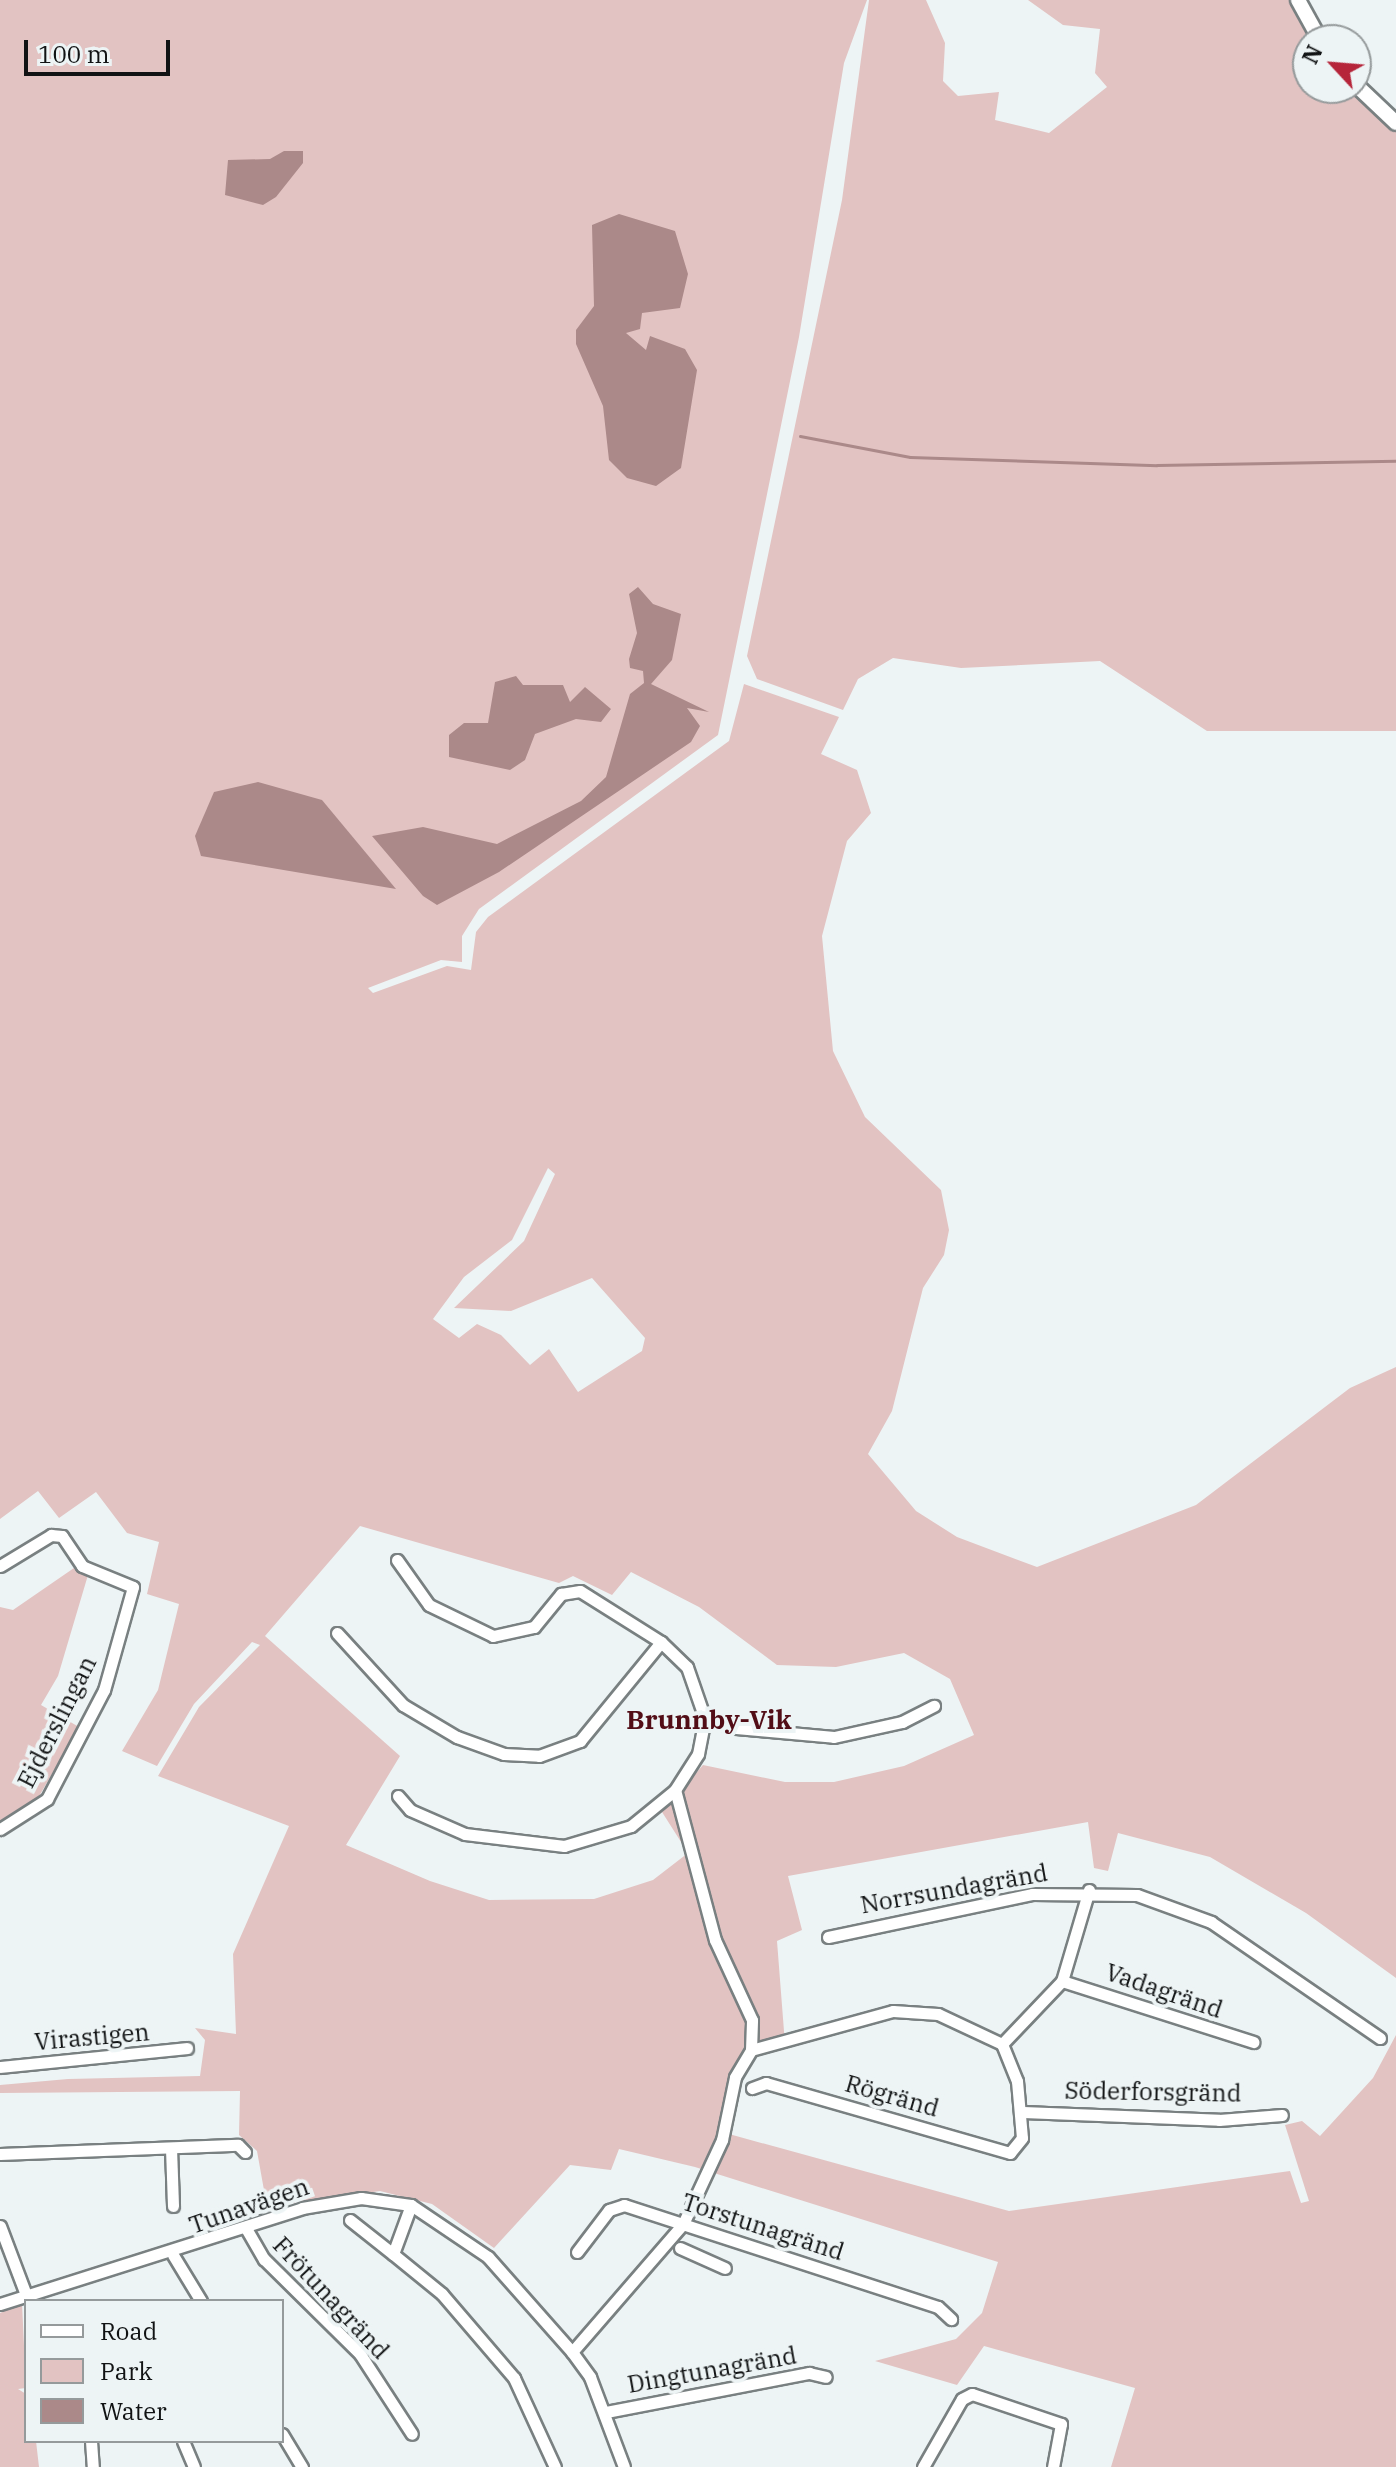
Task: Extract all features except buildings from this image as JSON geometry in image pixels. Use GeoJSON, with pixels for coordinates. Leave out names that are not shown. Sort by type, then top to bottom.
{"type":"FeatureCollection","features":[{"type":"Feature","properties":{"kind":"main road"},"geometry":{"type":"LineString","coordinates":[[1298,0],[1311,24]]}},
{"type":"Feature","properties":{"kind":"main road"},"geometry":{"type":"LineString","coordinates":[[1372,100],[1396,123]]}},
{"type":"Feature","properties":{"kind":"street","name":"Ejderslingan"},"geometry":{"type":"LineString","coordinates":[[0,1566],[51,1535],[62,1536],[82,1566],[133,1587],[104,1690],[47,1799],[0,1829]]}},
{"type":"Feature","properties":{"kind":"street"},"geometry":{"type":"LineString","coordinates":[[397,1560],[429,1605],[493,1636],[534,1627],[569,1589],[661,1642],[687,1667],[705,1719],[698,1754],[675,1790],[631,1826],[564,1846],[465,1834],[410,1810],[398,1796]]}},
{"type":"Feature","properties":{"kind":"street"},"geometry":{"type":"LineString","coordinates":[[337,1633],[403,1705],[457,1737],[504,1754],[539,1756],[580,1741],[661,1642]]}},
{"type":"Feature","properties":{"kind":"street"},"geometry":{"type":"LineString","coordinates":[[705,1719],[782,1737],[834,1737],[902,1722],[934,1706]]}},
{"type":"Feature","properties":{"kind":"street"},"geometry":{"type":"LineString","coordinates":[[572,2352],[683,2224],[722,2140],[735,2077],[751,2050],[752,2020],[715,1940],[675,1790]]}},
{"type":"Feature","properties":{"kind":"street"},"geometry":{"type":"LineString","coordinates":[[1002,2044],[1062,1981],[1089,1890]]}},
{"type":"Feature","properties":{"kind":"street","name":"Norrsundagränd"},"geometry":{"type":"LineString","coordinates":[[828,1937],[1032,1894],[1089,1890],[1137,1895],[1211,1922],[1380,2038]]}},
{"type":"Feature","properties":{"kind":"street","name":"Vadagränd"},"geometry":{"type":"LineString","coordinates":[[1062,1981],[1253,2042]]}},
{"type":"Feature","properties":{"kind":"street"},"geometry":{"type":"LineString","coordinates":[[751,2050],[893,2011],[938,2014],[1002,2044],[1023,2112]]}},
{"type":"Feature","properties":{"kind":"street","name":"Virastigen"},"geometry":{"type":"LineString","coordinates":[[0,2067],[187,2048]]}},
{"type":"Feature","properties":{"kind":"street","name":"Rögränd"},"geometry":{"type":"LineString","coordinates":[[752,2088],[766,2083],[1010,2153],[1019,2149],[1023,2112]]}},
{"type":"Feature","properties":{"kind":"street","name":"Söderforsgränd"},"geometry":{"type":"LineString","coordinates":[[1023,2112],[1282,2115]]}},
{"type":"Feature","properties":{"kind":"street"},"geometry":{"type":"LineString","coordinates":[[0,2154],[238,2145],[245,2152]]}},
{"type":"Feature","properties":{"kind":"street"},"geometry":{"type":"LineString","coordinates":[[171,2148],[173,2206]]}},
{"type":"Feature","properties":{"kind":"street","name":"Tunavägen"},"geometry":{"type":"LineString","coordinates":[[0,2304],[25,2292],[173,2255],[332,2201],[411,2205],[461,2232],[494,2262],[572,2352],[606,2412],[624,2467]]}},
{"type":"Feature","properties":{"kind":"street"},"geometry":{"type":"LineString","coordinates":[[393,2254],[411,2205]]}},
{"type":"Feature","properties":{"kind":"street","name":"Torstunagränd"},"geometry":{"type":"LineString","coordinates":[[577,2252],[609,2210],[624,2205],[938,2307],[951,2319]]}},
{"type":"Feature","properties":{"kind":"street"},"geometry":{"type":"LineString","coordinates":[[350,2220],[442,2294],[514,2378],[555,2467]]}},
{"type":"Feature","properties":{"kind":"street"},"geometry":{"type":"LineString","coordinates":[[0,2226],[25,2292]]}},
{"type":"Feature","properties":{"kind":"street","name":"Frötunagränd"},"geometry":{"type":"LineString","coordinates":[[247,2230],[264,2259],[360,2354],[412,2434]]}},
{"type":"Feature","properties":{"kind":"street"},"geometry":{"type":"LineString","coordinates":[[680,2248],[725,2268]]}},
{"type":"Feature","properties":{"kind":"street"},"geometry":{"type":"LineString","coordinates":[[173,2255],[200,2299]]}},
{"type":"Feature","properties":{"kind":"street","name":"Dingtunagränd"},"geometry":{"type":"LineString","coordinates":[[606,2412],[809,2373],[826,2377]]}},
{"type":"Feature","properties":{"kind":"street"},"geometry":{"type":"LineString","coordinates":[[923,2467],[962,2399],[972,2394],[1061,2424],[1053,2467]]}},
{"type":"Feature","properties":{"kind":"street"},"geometry":{"type":"LineString","coordinates":[[284,2437],[302,2467]]}},
{"type":"Feature","properties":{"kind":"street"},"geometry":{"type":"LineString","coordinates":[[91,2443],[93,2467]]}},
{"type":"Feature","properties":{"kind":"street"},"geometry":{"type":"LineString","coordinates":[[184,2443],[194,2467]]}},
{"type":"Feature","properties":{"kind":"green space"},"geometry":{"type":"Polygon","coordinates":[[[0,0],[867,0],[844,63],[799,337],[718,735],[479,909],[462,936],[462,962],[441,960],[368,988],[373,993],[447,966],[471,970],[476,932],[488,917],[729,741],[744,684],[839,717],[821,754],[857,770],[871,813],[847,841],[822,936],[833,1051],[865,1117],[941,1190],[949,1230],[944,1255],[923,1288],[892,1411],[868,1454],[916,1511],[957,1537],[1037,1567],[1196,1505],[1350,1388],[1396,1367],[1396,1978],[1306,1913],[1210,1857],[1118,1833],[1108,1871],[1094,1868],[1088,1822],[788,1876],[802,1930],[777,1941],[785,2044],[755,2056],[738,2087],[729,2134],[1009,2211],[1290,2171],[1301,2203],[1309,2201],[1285,2125],[1302,2121],[1320,2136],[1373,2078],[1396,2035],[1396,2467],[1111,2467],[1135,2388],[984,2346],[957,2385],[875,2361],[956,2339],[982,2313],[998,2262],[695,2167],[619,2149],[611,2170],[570,2165],[494,2248],[432,2204],[380,2191],[267,2207],[257,2151],[239,2135],[240,2091],[0,2093],[0,2085],[68,2079],[200,2076],[205,2040],[195,2028],[236,2034],[233,1954],[289,1826],[158,1776],[199,1707],[260,1645],[252,1642],[194,1704],[157,1766],[122,1751],[158,1690],[179,1604],[147,1594],[159,1542],[127,1533],[96,1492],[59,1518],[38,1491],[0,1519],[0,0]],[[548,1168],[512,1240],[464,1277],[433,1319],[459,1338],[477,1324],[501,1335],[530,1365],[549,1349],[578,1392],[642,1351],[645,1338],[592,1278],[511,1311],[454,1308],[524,1241],[555,1174],[548,1168]],[[360,1526],[265,1636],[400,1756],[346,1845],[430,1881],[489,1900],[594,1899],[653,1880],[688,1853],[662,1812],[703,1765],[785,1782],[834,1782],[904,1766],[974,1735],[950,1679],[904,1653],[836,1667],[777,1665],[699,1607],[631,1572],[612,1595],[573,1576],[559,1583],[360,1526]]]}},
{"type":"Feature","properties":{"kind":"green space"},"geometry":{"type":"Polygon","coordinates":[[[869,0],[926,0],[945,43],[943,81],[958,96],[999,92],[995,120],[1049,133],[1107,87],[1095,73],[1100,29],[1063,25],[1028,0],[1290,0],[1302,24],[1292,24],[1292,104],[1365,104],[1396,131],[1396,731],[1207,731],[1100,661],[961,668],[893,658],[858,679],[843,710],[757,679],[747,656],[842,200],[869,0]]]}},
{"type":"Feature","properties":{"kind":"green space"},"geometry":{"type":"Polygon","coordinates":[[[74,1568],[88,1575],[58,1676],[41,1705],[79,1727],[34,1805],[0,1822],[0,1607],[13,1610],[74,1568]]]}},
{"type":"Feature","properties":{"kind":"green space"},"geometry":{"type":"Polygon","coordinates":[[[22,2303],[24,2388],[18,2389],[24,2393],[24,2443],[36,2443],[39,2467],[0,2467],[0,2313],[22,2303]]]}},
{"type":"Feature","properties":{"kind":"water"},"geometry":{"type":"Polygon","coordinates":[[[284,151],[303,151],[303,163],[276,197],[263,205],[225,195],[228,160],[270,159],[284,151]]]}},
{"type":"Feature","properties":{"kind":"water"},"geometry":{"type":"Polygon","coordinates":[[[619,214],[675,231],[688,274],[680,308],[642,313],[640,329],[626,333],[646,350],[650,336],[685,349],[697,370],[681,468],[656,486],[627,478],[609,460],[603,406],[576,344],[576,330],[594,306],[592,225],[619,214]]]}},
{"type":"Feature","properties":{"kind":"water"},"geometry":{"type":"Polygon","coordinates":[[[638,587],[653,604],[681,614],[672,660],[651,684],[709,712],[687,708],[700,726],[691,742],[499,872],[437,905],[423,896],[372,836],[423,827],[497,844],[581,801],[606,777],[630,694],[644,683],[643,671],[630,668],[629,659],[637,633],[629,594],[638,587]]]}},
{"type":"Feature","properties":{"kind":"water"},"geometry":{"type":"Polygon","coordinates":[[[516,676],[523,685],[563,685],[570,702],[585,687],[611,709],[601,722],[576,719],[535,734],[525,760],[510,770],[449,757],[449,735],[464,723],[488,723],[495,682],[516,676]]]}},
{"type":"Feature","properties":{"kind":"water"},"geometry":{"type":"Polygon","coordinates":[[[258,782],[322,800],[396,889],[201,856],[195,836],[214,792],[258,782]]]}},
{"type":"Feature","properties":{"kind":"waterway"},"geometry":{"type":"LineString","coordinates":[[800,436],[910,457],[1157,465],[1396,461]]}},
{"type":"Feature","properties":{"kind":"district","name":"Brunnby-Vik"},"geometry":{"type":"Point","coordinates":[709,1720]}}]}
